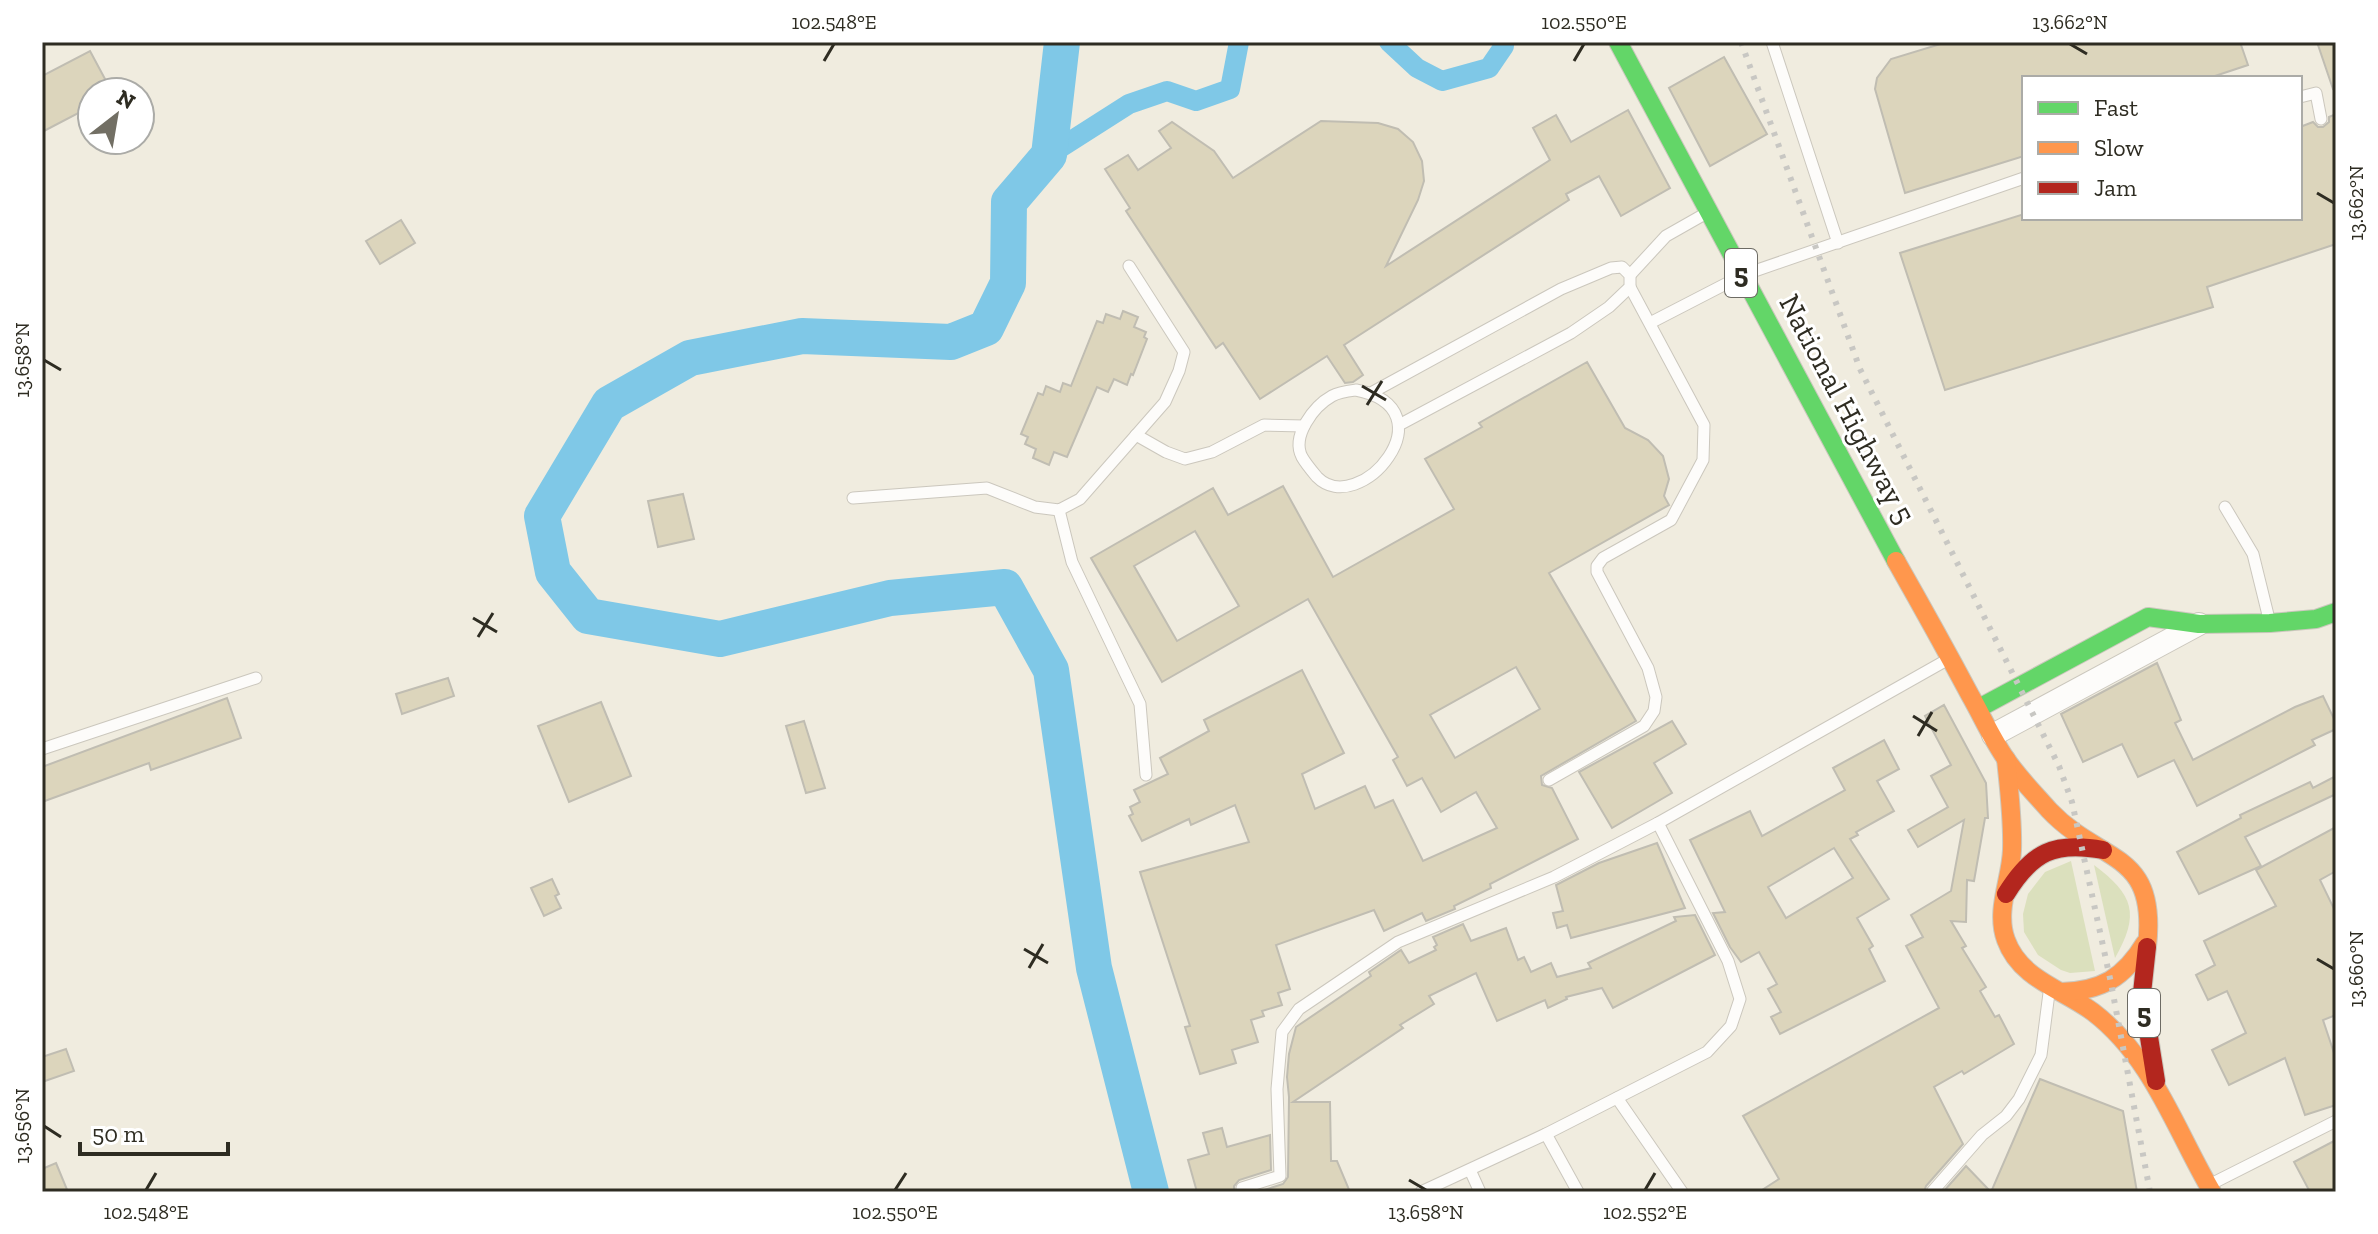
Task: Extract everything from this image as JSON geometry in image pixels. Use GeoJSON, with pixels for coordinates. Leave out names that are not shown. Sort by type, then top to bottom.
{"type":"FeatureCollection","features":[{"type":"Feature","properties":{"kind":"main road","name":"National Highway 5"},"geometry":{"type":"LineString","coordinates":[[1618,42],[1865,504],[2006,759],[2051,812],[2078,835],[2122,861],[2137,878],[2147,898],[2150,920],[2145,943],[2142,993],[2156,1081]]}},
{"type":"Feature","properties":{"kind":"main road"},"geometry":{"type":"LineString","coordinates":[[1979,708],[2148,617],[2199,624],[2270,623],[2316,619],[2336,612]]}},
{"type":"Feature","properties":{"kind":"main road","name":"National Highway 5"},"geometry":{"type":"LineString","coordinates":[[2006,759],[2011,803],[2011,862],[2002,922],[2005,938],[2015,958],[2030,975],[2097,1015],[2122,1038],[2156,1081],[2210,1189]]}},
{"type":"Feature","properties":{"kind":"main road"},"geometry":{"type":"LineString","coordinates":[[2006,894],[2017,873],[2034,857],[2056,847],[2081,845],[2103,850]]}},
{"type":"Feature","properties":{"kind":"main road"},"geometry":{"type":"LineString","coordinates":[[2056,990],[2081,992],[2111,983],[2134,964],[2145,943]]}},
{"type":"Feature","properties":{"kind":"street"},"geometry":{"type":"LineString","coordinates":[[1993,735],[2199,624]]}},
{"type":"Feature","properties":{"kind":"lane"},"geometry":{"type":"LineString","coordinates":[[1772,42],[1838,243]]}},
{"type":"Feature","properties":{"kind":"lane"},"geometry":{"type":"LineString","coordinates":[[2302,96],[2316,93],[2321,119]]}},
{"type":"Feature","properties":{"kind":"lane"},"geometry":{"type":"LineString","coordinates":[[1650,323],[1743,275],[2022,179]]}},
{"type":"Feature","properties":{"kind":"lane"},"geometry":{"type":"LineString","coordinates":[[1399,425],[1571,333],[1609,307],[1666,236],[1709,212]]}},
{"type":"Feature","properties":{"kind":"lane"},"geometry":{"type":"LineString","coordinates":[[853,498],[987,488],[1035,507],[1059,510],[1080,499],[1165,402],[1184,352],[1129,266]]}},
{"type":"Feature","properties":{"kind":"lane"},"geometry":{"type":"LineString","coordinates":[[1371,393],[1561,289],[1611,268],[1622,267],[1704,425],[1703,460],[1671,520],[1603,558],[1597,566],[1597,572],[1648,668],[1656,697],[1654,711],[1644,726],[1549,780]]}},
{"type":"Feature","properties":{"kind":"lane"},"geometry":{"type":"LineString","coordinates":[[1356,390],[1384,399],[1399,425],[1389,458],[1378,471],[1349,485],[1321,481],[1300,455],[1304,426],[1314,411],[1335,394],[1356,390]]}},
{"type":"Feature","properties":{"kind":"lane"},"geometry":{"type":"LineString","coordinates":[[1136,435],[1185,459],[1212,452],[1264,425],[1283,423],[1304,426]]}},
{"type":"Feature","properties":{"kind":"lane"},"geometry":{"type":"LineString","coordinates":[[2225,507],[2253,554],[2270,623]]}},
{"type":"Feature","properties":{"kind":"lane"},"geometry":{"type":"LineString","coordinates":[[1059,510],[1072,562],[1140,704],[1146,775]]}},
{"type":"Feature","properties":{"kind":"lane"},"geometry":{"type":"LineString","coordinates":[[1244,1192],[1242,1188],[1280,1176],[1277,1089],[1282,1032],[1299,1009],[1398,942],[1554,877],[1658,823],[1951,658]]}},
{"type":"Feature","properties":{"kind":"lane"},"geometry":{"type":"LineString","coordinates":[[42,749],[256,678]]}},
{"type":"Feature","properties":{"kind":"lane"},"geometry":{"type":"LineString","coordinates":[[1421,1192],[1546,1134],[1707,1052],[1731,1026],[1740,999],[1728,961],[1658,823]]}},
{"type":"Feature","properties":{"kind":"lane"},"geometry":{"type":"LineString","coordinates":[[1932,1192],[1982,1135],[2006,1116],[2019,1099],[2041,1055],[2056,990]]}},
{"type":"Feature","properties":{"kind":"lane"},"geometry":{"type":"LineString","coordinates":[[1617,1098],[1682,1192]]}},
{"type":"Feature","properties":{"kind":"lane"},"geometry":{"type":"LineString","coordinates":[[2210,1189],[2336,1121]]}},
{"type":"Feature","properties":{"kind":"lane"},"geometry":{"type":"LineString","coordinates":[[1546,1134],[1578,1192]]}},
{"type":"Feature","properties":{"kind":"lane"},"geometry":{"type":"LineString","coordinates":[[1470,1170],[1480,1192]]}},
{"type":"Feature","properties":{"kind":"green space"},"geometry":{"type":"Polygon","coordinates":[[[2071,861],[2095,971],[2070,973],[2061,970],[2038,955],[2024,932],[2023,914],[2028,894],[2045,872],[2071,861]]]}},
{"type":"Feature","properties":{"kind":"green space"},"geometry":{"type":"Polygon","coordinates":[[[2094,865],[2118,886],[2129,906],[2128,929],[2115,958],[2094,865]]]}},
{"type":"Feature","properties":{"kind":"building"},"geometry":{"type":"Polygon","coordinates":[[[1947,42],[2240,42],[2248,65],[2215,76],[2022,76],[2022,157],[1905,193],[1875,89],[1877,78],[1891,59],[1947,42]]]}},
{"type":"Feature","properties":{"kind":"building"},"geometry":{"type":"Polygon","coordinates":[[[2317,42],[2336,42],[2336,88],[2333,89],[2317,42]]]}},
{"type":"Feature","properties":{"kind":"building"},"geometry":{"type":"Polygon","coordinates":[[[90,51],[103,76],[76,76],[76,114],[42,132],[42,76],[90,51]]]}},
{"type":"Feature","properties":{"kind":"building"},"geometry":{"type":"Polygon","coordinates":[[[1724,57],[1767,134],[1710,166],[1669,88],[1724,57]]]}},
{"type":"Feature","properties":{"kind":"building"},"geometry":{"type":"Polygon","coordinates":[[[1628,110],[1670,188],[1621,216],[1599,176],[1566,194],[1569,200],[1344,345],[1363,375],[1353,382],[1345,383],[1327,356],[1260,399],[1223,343],[1216,348],[1126,211],[1130,208],[1105,169],[1128,155],[1138,170],[1171,148],[1159,131],[1172,122],[1214,151],[1233,178],[1321,121],[1378,123],[1398,129],[1413,142],[1422,161],[1424,181],[1386,266],[1550,160],[1533,128],[1556,115],[1571,142],[1628,110]]]}},
{"type":"Feature","properties":{"kind":"building"},"geometry":{"type":"Polygon","coordinates":[[[2336,114],[2336,244],[2207,287],[2213,307],[1945,390],[1900,253],[2022,215],[2022,220],[2302,220],[2302,126],[2313,122],[2323,127],[2329,122],[2329,117],[2336,114]]]}},
{"type":"Feature","properties":{"kind":"building"},"geometry":{"type":"Polygon","coordinates":[[[401,220],[415,243],[380,264],[366,241],[401,220]]]}},
{"type":"Feature","properties":{"kind":"building"},"geometry":{"type":"Polygon","coordinates":[[[1123,311],[1138,317],[1134,327],[1146,332],[1144,337],[1147,339],[1127,385],[1114,379],[1108,392],[1097,387],[1067,457],[1054,452],[1049,465],[1033,458],[1036,449],[1025,444],[1028,437],[1021,434],[1038,393],[1043,395],[1046,386],[1060,392],[1063,383],[1071,386],[1097,321],[1103,323],[1106,314],[1120,319],[1123,311]]]}},
{"type":"Feature","properties":{"kind":"building"},"geometry":{"type":"Polygon","coordinates":[[[1587,362],[1625,428],[1648,440],[1663,456],[1669,479],[1664,496],[1669,505],[1549,573],[1636,721],[1541,776],[1542,785],[1552,788],[1578,839],[1490,884],[1491,888],[1454,906],[1455,909],[1426,921],[1422,913],[1384,931],[1374,910],[1276,945],[1290,989],[1278,993],[1282,1005],[1262,1011],[1264,1016],[1251,1020],[1258,1042],[1232,1050],[1236,1063],[1200,1074],[1185,1027],[1190,1026],[1140,872],[1249,842],[1235,805],[1191,825],[1189,819],[1142,841],[1129,816],[1133,814],[1130,807],[1140,802],[1134,790],[1168,774],[1160,758],[1209,731],[1204,720],[1302,670],[1344,753],[1302,774],[1315,809],[1365,786],[1375,808],[1393,800],[1423,861],[1497,828],[1476,792],[1441,812],[1422,778],[1407,786],[1393,760],[1398,757],[1308,599],[1162,682],[1091,558],[1213,488],[1228,515],[1283,486],[1333,577],[1454,509],[1425,459],[1482,427],[1479,423],[1587,362]],[[1195,531],[1134,566],[1177,641],[1239,606],[1195,531]],[[1516,667],[1430,715],[1455,758],[1540,709],[1516,667]]]}},
{"type":"Feature","properties":{"kind":"building"},"geometry":{"type":"Polygon","coordinates":[[[683,494],[694,539],[658,547],[648,501],[683,494]]]}},
{"type":"Feature","properties":{"kind":"building"},"geometry":{"type":"Polygon","coordinates":[[[2157,663],[2181,720],[2175,723],[2193,760],[2295,707],[2323,696],[2336,729],[2312,740],[2315,745],[2197,806],[2174,760],[2138,777],[2122,744],[2083,762],[2061,714],[2157,663]]]}},
{"type":"Feature","properties":{"kind":"building"},"geometry":{"type":"Polygon","coordinates":[[[448,678],[454,696],[402,714],[396,694],[448,678]]]}},
{"type":"Feature","properties":{"kind":"building"},"geometry":{"type":"Polygon","coordinates":[[[227,698],[241,738],[151,770],[149,763],[42,802],[42,767],[227,698]]]}},
{"type":"Feature","properties":{"kind":"building"},"geometry":{"type":"Polygon","coordinates":[[[601,702],[631,776],[569,802],[538,726],[601,702]]]}},
{"type":"Feature","properties":{"kind":"building"},"geometry":{"type":"Polygon","coordinates":[[[1944,705],[1986,783],[1988,818],[1985,818],[1974,881],[1967,880],[1966,922],[1951,921],[1966,946],[1962,948],[1986,987],[1980,991],[1995,1017],[1999,1015],[2014,1044],[1964,1074],[1962,1071],[1934,1087],[1963,1144],[1924,1192],[1759,1192],[1779,1179],[1743,1116],[1939,1008],[1906,946],[1923,937],[1911,915],[1951,891],[1964,820],[1918,847],[1908,830],[1948,807],[1931,776],[1951,765],[1925,716],[1944,705]]]}},
{"type":"Feature","properties":{"kind":"building"},"geometry":{"type":"Polygon","coordinates":[[[804,721],[825,788],[806,793],[786,726],[804,721]]]}},
{"type":"Feature","properties":{"kind":"building"},"geometry":{"type":"Polygon","coordinates":[[[1672,721],[1686,744],[1654,763],[1672,793],[1612,828],[1579,772],[1672,721]]]}},
{"type":"Feature","properties":{"kind":"building"},"geometry":{"type":"Polygon","coordinates":[[[1884,740],[1899,769],[1877,781],[1894,811],[1856,832],[1858,835],[1850,839],[1889,899],[1857,918],[1873,946],[1869,949],[1885,981],[1780,1034],[1771,1017],[1781,1012],[1768,989],[1777,984],[1759,952],[1741,962],[1730,947],[1713,913],[1725,912],[1690,840],[1750,811],[1762,836],[1845,790],[1833,768],[1884,740]],[[1834,848],[1768,887],[1786,918],[1853,878],[1834,848]]]}},
{"type":"Feature","properties":{"kind":"building"},"geometry":{"type":"Polygon","coordinates":[[[2336,776],[2336,794],[2245,837],[2261,866],[2199,894],[2177,852],[2241,818],[2240,815],[2310,782],[2313,788],[2336,776]]]}},
{"type":"Feature","properties":{"kind":"building"},"geometry":{"type":"Polygon","coordinates":[[[2336,827],[2336,871],[2320,880],[2336,913],[2336,1015],[2323,1020],[2336,1059],[2336,1105],[2305,1115],[2285,1058],[2229,1085],[2212,1050],[2246,1033],[2227,991],[2208,1000],[2196,975],[2215,965],[2204,941],[2276,906],[2256,870],[2336,827]]]}},
{"type":"Feature","properties":{"kind":"building"},"geometry":{"type":"Polygon","coordinates":[[[1657,843],[1685,908],[1571,938],[1567,925],[1557,928],[1553,913],[1563,911],[1556,885],[1599,863],[1657,843]]]}},
{"type":"Feature","properties":{"kind":"building"},"geometry":{"type":"Polygon","coordinates":[[[552,879],[561,908],[544,916],[531,888],[552,879]]]}},
{"type":"Feature","properties":{"kind":"building"},"geometry":{"type":"Polygon","coordinates":[[[1695,915],[1715,955],[1613,1008],[1602,988],[1566,997],[1548,1008],[1545,1000],[1497,1021],[1476,973],[1429,996],[1434,1004],[1293,1102],[1330,1102],[1331,1161],[1337,1161],[1350,1192],[1258,1192],[1283,1184],[1288,1177],[1287,1077],[1296,1027],[1371,976],[1369,972],[1401,950],[1409,963],[1436,950],[1433,937],[1463,924],[1471,941],[1506,928],[1518,960],[1524,957],[1531,972],[1551,963],[1557,977],[1591,968],[1588,963],[1676,921],[1674,917],[1695,915]]]}},
{"type":"Feature","properties":{"kind":"building"},"geometry":{"type":"Polygon","coordinates":[[[66,1049],[74,1071],[42,1082],[42,1057],[66,1049]]]}},
{"type":"Feature","properties":{"kind":"building"},"geometry":{"type":"Polygon","coordinates":[[[2040,1079],[2123,1111],[2137,1192],[1991,1192],[2040,1079]]]}},
{"type":"Feature","properties":{"kind":"building"},"geometry":{"type":"Polygon","coordinates":[[[1222,1128],[1227,1147],[1270,1135],[1271,1170],[1239,1180],[1234,1192],[1197,1192],[1188,1160],[1209,1154],[1203,1133],[1222,1128]]]}},
{"type":"Feature","properties":{"kind":"building"},"geometry":{"type":"Polygon","coordinates":[[[2336,1140],[2336,1192],[2310,1192],[2294,1162],[2336,1140]]]}},
{"type":"Feature","properties":{"kind":"building"},"geometry":{"type":"Polygon","coordinates":[[[56,1163],[68,1192],[42,1192],[42,1169],[56,1163]]]}},
{"type":"Feature","properties":{"kind":"building"},"geometry":{"type":"Polygon","coordinates":[[[1966,1166],[1991,1192],[1943,1192],[1966,1166]]]}},
{"type":"Feature","properties":{"kind":"waterway"},"geometry":{"type":"LineString","coordinates":[[1062,42],[1049,155],[1009,202],[1008,283],[986,328],[951,342],[802,336],[690,358],[609,404],[542,516],[553,572],[588,616],[720,639],[890,598],[1005,587],[1051,670],[1094,968],[1151,1192]]}},
{"type":"Feature","properties":{"kind":"waterway"},"geometry":{"type":"LineString","coordinates":[[1049,155],[1129,104],[1167,91],[1196,101],[1230,89],[1239,42]]}},
{"type":"Feature","properties":{"kind":"waterway"},"geometry":{"type":"LineString","coordinates":[[1389,42],[1417,68],[1442,81],[1489,68],[1504,42]]}},
{"type":"Feature","properties":{"kind":"railway"},"geometry":{"type":"LineString","coordinates":[[1741,42],[1860,369],[2059,766],[2072,802],[2111,983],[2150,1192]]}},
{"type":"Feature","properties":{"kind":"traffic: fast"},"geometry":{"type":"LineString","coordinates":[[1618,42],[1896,561]]}},
{"type":"Feature","properties":{"kind":"traffic: fast"},"geometry":{"type":"LineString","coordinates":[[1979,708],[2148,617],[2199,624],[2270,623],[2316,619],[2336,612]]}},
{"type":"Feature","properties":{"kind":"traffic: slow"},"geometry":{"type":"LineString","coordinates":[[1896,561],[2011,766],[2069,828],[2122,862],[2135,875],[2144,892],[2148,915],[2147,947]]}},
{"type":"Feature","properties":{"kind":"traffic: slow"},"geometry":{"type":"LineString","coordinates":[[2006,759],[2012,838],[2002,918],[2012,953],[2032,974],[2093,1012],[2132,1051],[2161,1096],[2212,1192]]}},
{"type":"Feature","properties":{"kind":"traffic: slow"},"geometry":{"type":"LineString","coordinates":[[2061,992],[2088,989],[2110,980],[2129,965],[2145,943]]}},
{"type":"Feature","properties":{"kind":"traffic: jam"},"geometry":{"type":"LineString","coordinates":[[2006,894],[2025,868],[2046,853],[2071,847],[2103,850]]}},
{"type":"Feature","properties":{"kind":"traffic: jam"},"geometry":{"type":"LineString","coordinates":[[2147,947],[2142,993],[2156,1081]]}}]}
